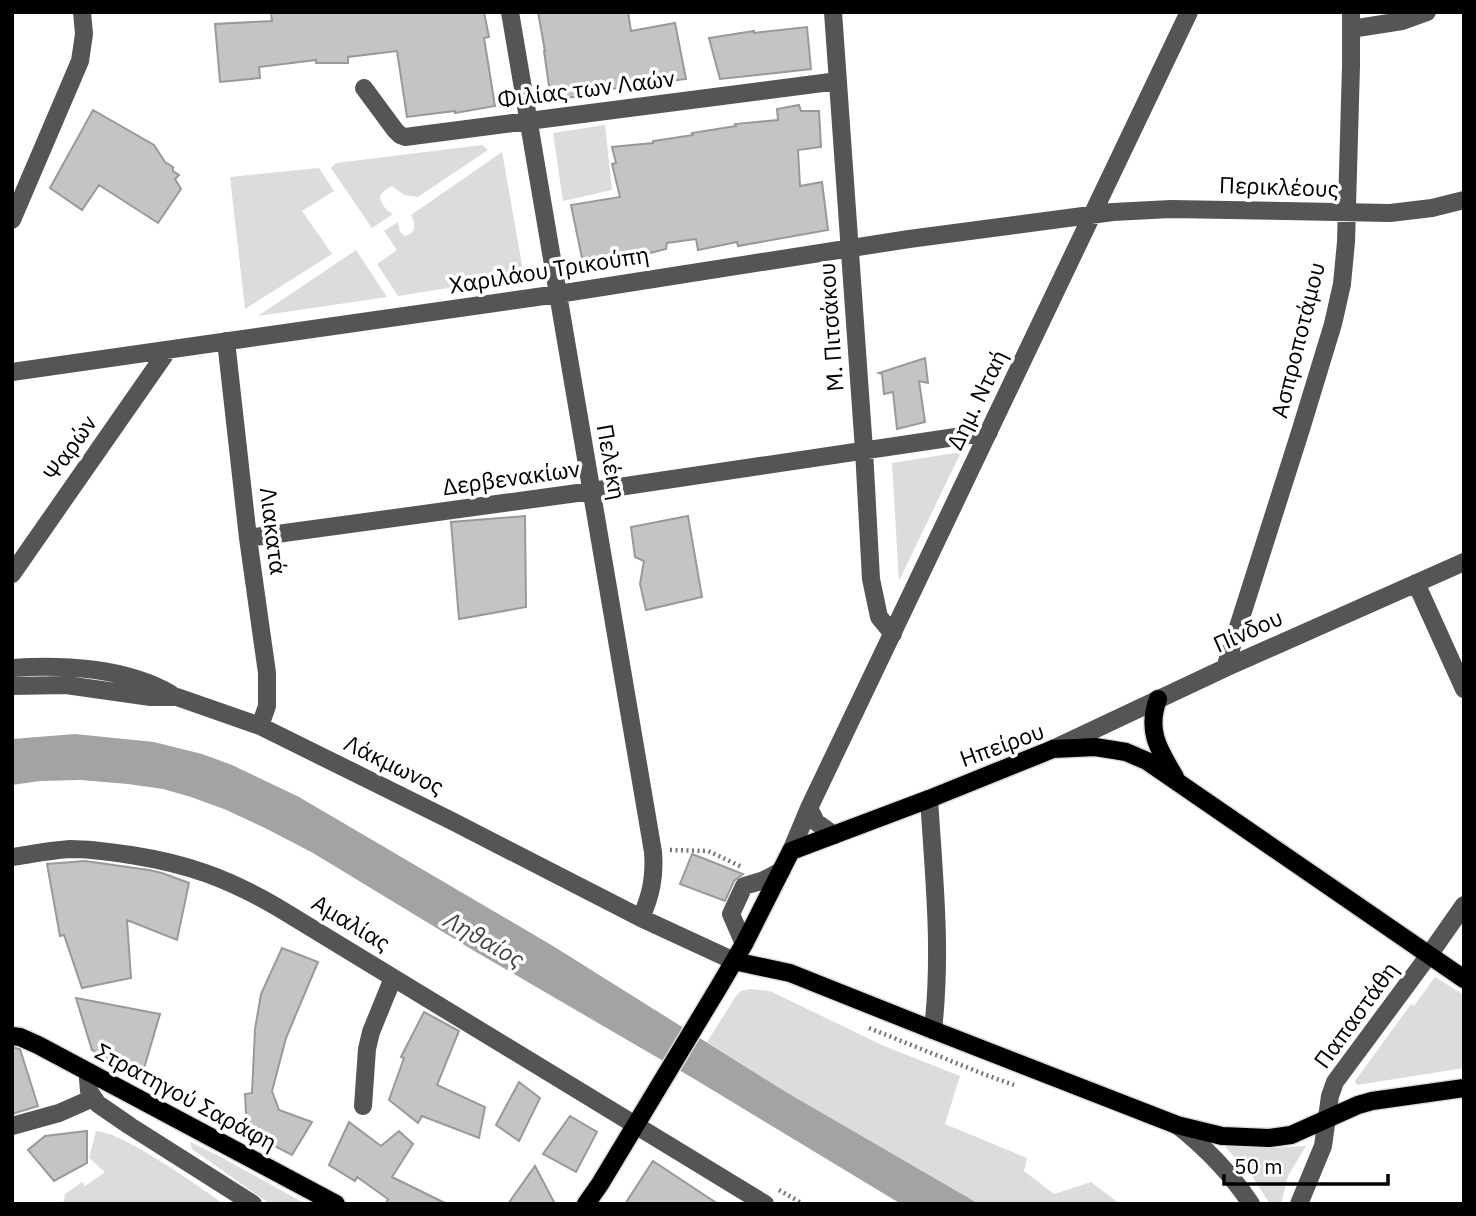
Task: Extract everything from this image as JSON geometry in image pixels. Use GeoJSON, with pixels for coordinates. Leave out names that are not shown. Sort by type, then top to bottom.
{"type":"FeatureCollection","features":[{"type":"Feature","properties":{"kind":"main road"},"geometry":{"type":"LineString","coordinates":[[1158,699],[1153,713],[1154,734],[1162,756],[1177,780]]}},
{"type":"Feature","properties":{"kind":"main road","name":"Ηπείρου"},"geometry":{"type":"LineString","coordinates":[[791,851],[1053,748],[1095,747],[1126,752],[1147,761],[1177,780],[1464,979]]}},
{"type":"Feature","properties":{"kind":"main road"},"geometry":{"type":"LineString","coordinates":[[586,1204],[744,944],[791,851]]}},
{"type":"Feature","properties":{"kind":"main road"},"geometry":{"type":"LineString","coordinates":[[734,961],[790,973],[1177,1125],[1222,1136],[1269,1138],[1300,1131],[1372,1101],[1464,1088]]}},
{"type":"Feature","properties":{"kind":"main road","name":"Στρατηγού Σαράφη"},"geometry":{"type":"LineString","coordinates":[[12,1036],[38,1045],[336,1204]]}},
{"type":"Feature","properties":{"kind":"main road"},"geometry":{"type":"LineString","coordinates":[[593,1204],[600,1184]]}},
{"type":"Feature","properties":{"kind":"street"},"geometry":{"type":"LineString","coordinates":[[12,220],[79,61],[84,34],[82,12]]}},
{"type":"Feature","properties":{"kind":"street","name":"Πελέκη"},"geometry":{"type":"LineString","coordinates":[[510,12],[653,852],[653,880],[641,918]]}},
{"type":"Feature","properties":{"kind":"street","name":"Μ. Πιτσάκου"},"geometry":{"type":"LineString","coordinates":[[833,12],[871,579],[879,617],[893,634]]}},
{"type":"Feature","properties":{"kind":"street","name":"Δημ. Νταή"},"geometry":{"type":"LineString","coordinates":[[791,851],[809,808],[1189,12]]}},
{"type":"Feature","properties":{"kind":"street"},"geometry":{"type":"LineString","coordinates":[[1351,21],[1402,21],[1427,12]]}},
{"type":"Feature","properties":{"kind":"street","name":"Ασπροποτάμου"},"geometry":{"type":"LineString","coordinates":[[1225,668],[1301,429],[1342,284],[1347,213],[1351,21]]}},
{"type":"Feature","properties":{"kind":"street","name":"Φιλίας των Λαών"},"geometry":{"type":"LineString","coordinates":[[364,88],[395,130],[405,137],[838,81]]}},
{"type":"Feature","properties":{"kind":"street","name":"Περικλέους"},"geometry":{"type":"LineString","coordinates":[[1093,215],[1171,209],[1347,213],[1410,211],[1464,200]]}},
{"type":"Feature","properties":{"kind":"street","name":"Χαριλάου Τρικούπη"},"geometry":{"type":"LineString","coordinates":[[12,372],[558,294],[850,248],[1093,215]]}},
{"type":"Feature","properties":{"kind":"street","name":"Λιακατά"},"geometry":{"type":"LineString","coordinates":[[226,341],[248,538],[267,673],[267,706],[260,726]]}},
{"type":"Feature","properties":{"kind":"street","name":"Ψαρών"},"geometry":{"type":"LineString","coordinates":[[12,574],[168,350]]}},
{"type":"Feature","properties":{"kind":"street","name":"Δερβενακίων"},"geometry":{"type":"LineString","coordinates":[[248,538],[592,491],[989,432]]}},
{"type":"Feature","properties":{"kind":"street","name":"Πίνδου"},"geometry":{"type":"LineString","coordinates":[[1053,748],[1464,562]]}},
{"type":"Feature","properties":{"kind":"street"},"geometry":{"type":"LineString","coordinates":[[1416,583],[1464,689]]}},
{"type":"Feature","properties":{"kind":"street"},"geometry":{"type":"LineString","coordinates":[[12,668],[58,666],[107,672],[158,686],[177,697]]}},
{"type":"Feature","properties":{"kind":"street","name":"Λάκμωνος"},"geometry":{"type":"LineString","coordinates":[[12,686],[66,685],[177,697],[260,726],[641,918],[734,961]]}},
{"type":"Feature","properties":{"kind":"street"},"geometry":{"type":"LineString","coordinates":[[929,799],[937,932],[937,991],[933,1030]]}},
{"type":"Feature","properties":{"kind":"street"},"geometry":{"type":"LineString","coordinates":[[809,808],[816,822],[834,835]]}},
{"type":"Feature","properties":{"kind":"street","name":"Αμαλίας"},"geometry":{"type":"LineString","coordinates":[[12,857],[54,850],[86,849],[146,857],[203,871],[254,894],[765,1204]]}},
{"type":"Feature","properties":{"kind":"street"},"geometry":{"type":"LineString","coordinates":[[744,944],[731,914],[744,886],[781,871]]}},
{"type":"Feature","properties":{"kind":"street","name":"Παπαστάθη"},"geometry":{"type":"LineString","coordinates":[[1299,1204],[1323,1146],[1330,1096],[1340,1073],[1464,905]]}},
{"type":"Feature","properties":{"kind":"street"},"geometry":{"type":"LineString","coordinates":[[363,1106],[367,1049],[393,978]]}},
{"type":"Feature","properties":{"kind":"street"},"geometry":{"type":"LineString","coordinates":[[90,1073],[88,1084],[93,1098],[105,1109],[253,1204]]}},
{"type":"Feature","properties":{"kind":"street"},"geometry":{"type":"LineString","coordinates":[[12,1126],[59,1113],[93,1098]]}},
{"type":"Feature","properties":{"kind":"street"},"geometry":{"type":"LineString","coordinates":[[1177,1125],[1222,1164],[1251,1204]]}},
{"type":"Feature","properties":{"kind":"path"},"geometry":{"type":"LineString","coordinates":[[653,852],[708,851],[744,868]]}},
{"type":"Feature","properties":{"kind":"path"},"geometry":{"type":"LineString","coordinates":[[858,1023],[1023,1088]]}},
{"type":"Feature","properties":{"kind":"shaded area"},"geometry":{"type":"Polygon","coordinates":[[[605,125],[612,190],[563,201],[553,133],[605,125]]]}},
{"type":"Feature","properties":{"kind":"shaded area"},"geometry":{"type":"Polygon","coordinates":[[[482,145],[488,150],[418,197],[404,195],[392,186],[385,190],[380,196],[382,202],[393,214],[372,228],[331,168],[336,163],[482,145]]]}},
{"type":"Feature","properties":{"kind":"shaded area"},"geometry":{"type":"Polygon","coordinates":[[[502,152],[524,276],[398,296],[377,264],[397,250],[384,231],[398,222],[400,232],[405,236],[409,235],[414,228],[411,215],[502,152]]]}},
{"type":"Feature","properties":{"kind":"shaded area"},"geometry":{"type":"Polygon","coordinates":[[[319,168],[334,191],[302,211],[332,254],[245,309],[230,177],[319,168]]]}},
{"type":"Feature","properties":{"kind":"shaded area"},"geometry":{"type":"Polygon","coordinates":[[[356,250],[387,297],[258,316],[356,250]]]}},
{"type":"Feature","properties":{"kind":"shaded area"},"geometry":{"type":"Polygon","coordinates":[[[961,452],[899,581],[892,463],[961,452]]]}},
{"type":"Feature","properties":{"kind":"shaded area"},"geometry":{"type":"Polygon","coordinates":[[[1435,977],[1464,995],[1464,1068],[1357,1085],[1355,1081],[1411,1004],[1414,1006],[1435,977]]]}},
{"type":"Feature","properties":{"kind":"shaded area"},"geometry":{"type":"Polygon","coordinates":[[[741,991],[770,991],[884,1046],[960,1076],[945,1124],[1027,1158],[1024,1171],[1054,1194],[1091,1182],[1120,1204],[979,1204],[786,1092],[707,1042],[736,996],[741,991]]]}},
{"type":"Feature","properties":{"kind":"shaded area"},"geometry":{"type":"Polygon","coordinates":[[[96,1131],[108,1133],[141,1150],[224,1204],[57,1204],[64,1201],[65,1194],[82,1182],[85,1186],[105,1172],[89,1158],[96,1131]]]}},
{"type":"Feature","properties":{"kind":"shaded area"},"geometry":{"type":"Polygon","coordinates":[[[190,1142],[306,1204],[270,1204],[192,1149],[190,1142]]]}},
{"type":"Feature","properties":{"kind":"shaded area"},"geometry":{"type":"Polygon","coordinates":[[[1226,1145],[1268,1148],[1306,1146],[1288,1176],[1281,1204],[1270,1204],[1252,1176],[1226,1145]]]}},
{"type":"Feature","properties":{"kind":"water","name":"Ληθαίος"},"geometry":{"type":"Polygon","coordinates":[[[75,734],[154,742],[202,754],[232,765],[299,797],[553,946],[786,1092],[979,1204],[901,1204],[313,853],[224,809],[163,789],[128,784],[80,780],[12,785],[12,739],[75,734]]]}},
{"type":"Feature","properties":{"kind":"building"},"geometry":{"type":"Polygon","coordinates":[[[271,12],[484,12],[489,37],[484,38],[495,106],[407,117],[397,51],[348,57],[348,63],[316,63],[316,60],[259,67],[260,78],[220,82],[215,24],[272,21],[271,12]]]}},
{"type":"Feature","properties":{"kind":"building"},"geometry":{"type":"Polygon","coordinates":[[[538,12],[628,12],[631,31],[675,23],[686,79],[551,100],[538,12]]]}},
{"type":"Feature","properties":{"kind":"building"},"geometry":{"type":"Polygon","coordinates":[[[807,27],[811,69],[720,79],[709,38],[807,27]]]}},
{"type":"Feature","properties":{"kind":"building"},"geometry":{"type":"Polygon","coordinates":[[[799,105],[801,111],[819,111],[821,147],[798,150],[800,186],[822,182],[828,230],[738,246],[737,242],[698,250],[696,239],[667,243],[666,249],[650,253],[599,262],[598,256],[582,258],[571,205],[620,197],[612,164],[616,163],[612,147],[653,143],[736,126],[735,124],[778,120],[777,109],[799,105]]]}},
{"type":"Feature","properties":{"kind":"building"},"geometry":{"type":"Polygon","coordinates":[[[93,110],[154,145],[165,162],[179,175],[175,179],[181,189],[158,223],[99,185],[82,210],[50,188],[93,110]]]}},
{"type":"Feature","properties":{"kind":"building"},"geometry":{"type":"Polygon","coordinates":[[[925,358],[928,383],[919,381],[925,422],[897,429],[893,392],[884,394],[882,374],[879,373],[925,358]]]}},
{"type":"Feature","properties":{"kind":"building"},"geometry":{"type":"Polygon","coordinates":[[[525,516],[526,607],[459,619],[451,522],[525,516]]]}},
{"type":"Feature","properties":{"kind":"building"},"geometry":{"type":"Polygon","coordinates":[[[688,516],[702,597],[646,610],[640,584],[644,561],[635,557],[631,527],[688,516]]]}},
{"type":"Feature","properties":{"kind":"building"},"geometry":{"type":"Polygon","coordinates":[[[692,854],[743,874],[734,881],[725,901],[680,884],[692,854]]]}},
{"type":"Feature","properties":{"kind":"building"},"geometry":{"type":"Polygon","coordinates":[[[85,861],[149,870],[189,883],[177,940],[127,920],[131,978],[82,988],[64,935],[60,936],[47,864],[85,861]]]}},
{"type":"Feature","properties":{"kind":"building"},"geometry":{"type":"Polygon","coordinates":[[[282,948],[318,962],[286,1038],[272,1091],[279,1110],[312,1122],[292,1155],[247,1132],[245,1094],[252,1093],[255,1029],[261,994],[282,948]]]}},
{"type":"Feature","properties":{"kind":"building"},"geometry":{"type":"Polygon","coordinates":[[[76,998],[160,1014],[142,1075],[92,1050],[76,998]]]}},
{"type":"Feature","properties":{"kind":"building"},"geometry":{"type":"Polygon","coordinates":[[[424,1012],[459,1031],[437,1085],[485,1107],[479,1138],[422,1116],[418,1123],[389,1100],[404,1058],[401,1057],[424,1012]]]}},
{"type":"Feature","properties":{"kind":"building"},"geometry":{"type":"Polygon","coordinates":[[[12,1047],[20,1049],[38,1106],[12,1114],[12,1047]]]}},
{"type":"Feature","properties":{"kind":"building"},"geometry":{"type":"Polygon","coordinates":[[[519,1082],[540,1098],[519,1141],[496,1125],[519,1082]]]}},
{"type":"Feature","properties":{"kind":"building"},"geometry":{"type":"Polygon","coordinates":[[[570,1116],[597,1132],[576,1172],[543,1154],[570,1116]]]}},
{"type":"Feature","properties":{"kind":"building"},"geometry":{"type":"Polygon","coordinates":[[[349,1122],[381,1146],[399,1131],[413,1144],[392,1177],[447,1204],[386,1204],[388,1199],[357,1177],[355,1181],[329,1165],[349,1122]]]}},
{"type":"Feature","properties":{"kind":"building"},"geometry":{"type":"Polygon","coordinates":[[[87,1131],[87,1163],[54,1181],[28,1150],[45,1136],[87,1131]]]}},
{"type":"Feature","properties":{"kind":"building"},"geometry":{"type":"Polygon","coordinates":[[[653,1161],[718,1204],[625,1204],[653,1161]]]}},
{"type":"Feature","properties":{"kind":"building"},"geometry":{"type":"Polygon","coordinates":[[[535,1166],[555,1204],[508,1204],[535,1166]]]}}]}
